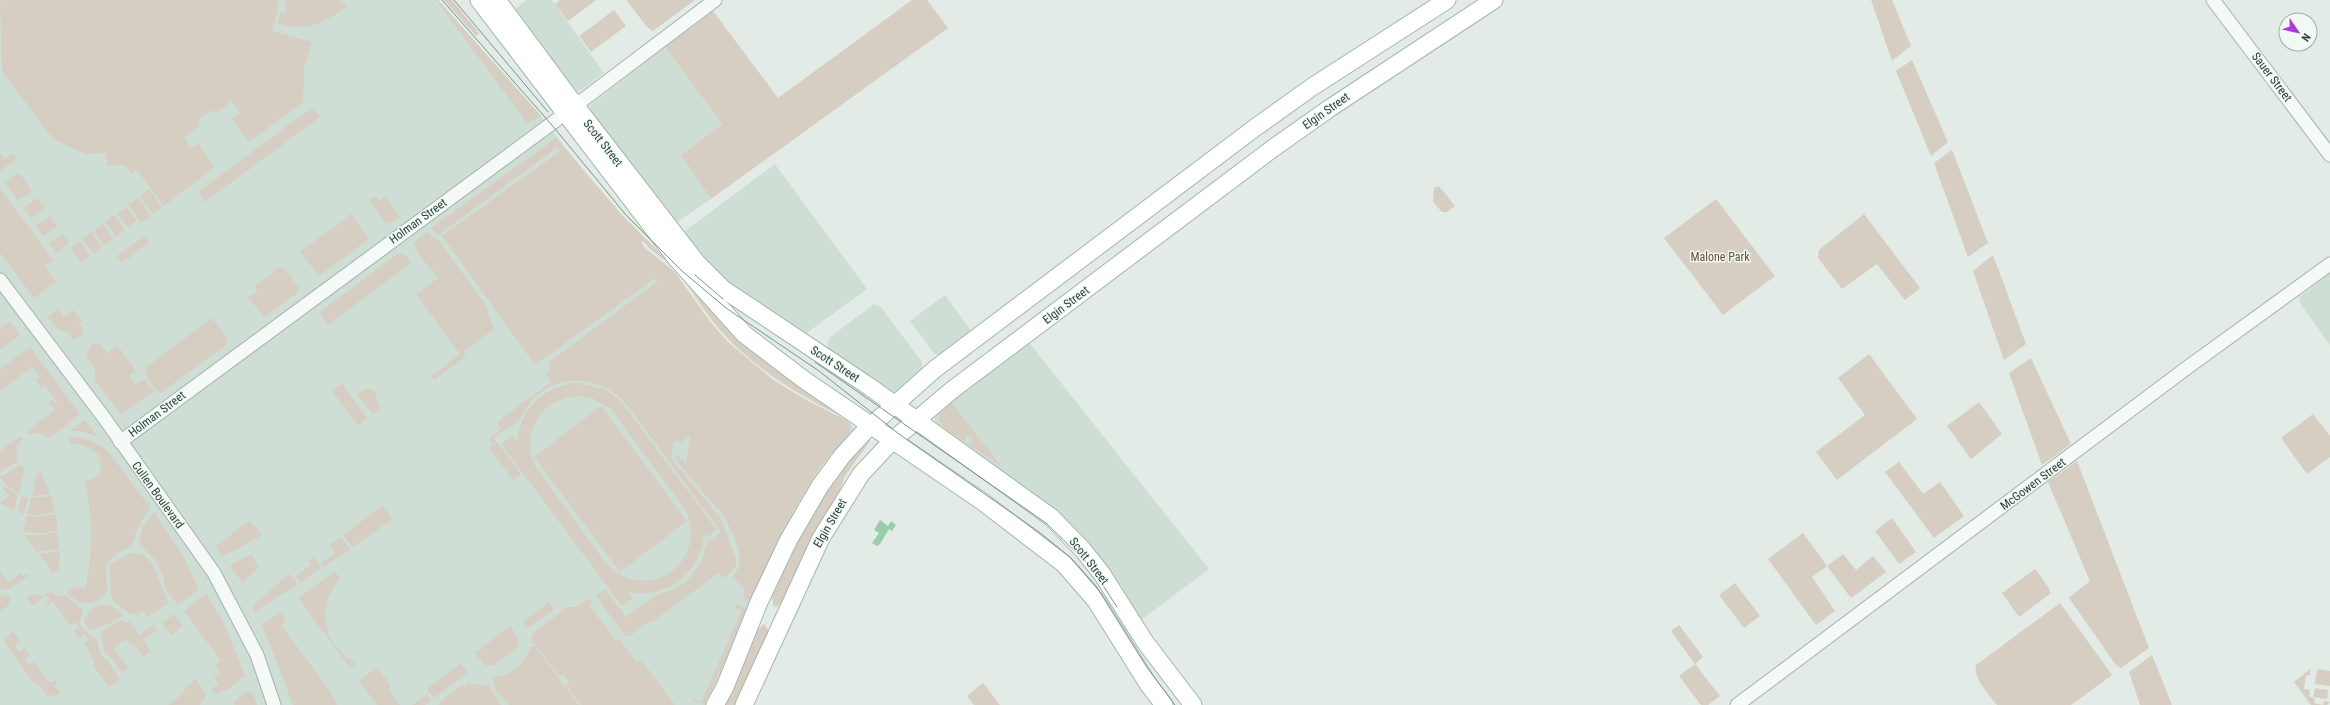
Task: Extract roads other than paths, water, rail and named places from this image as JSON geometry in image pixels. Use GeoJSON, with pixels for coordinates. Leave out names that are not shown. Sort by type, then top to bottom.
{"type":"FeatureCollection","features":[{"type":"Feature","properties":{"kind":"main road","name":"Scott Street"},"geometry":{"type":"LineString","coordinates":[[479,0],[697,263],[723,289],[894,404],[1051,517],[1078,544],[1102,574],[1145,642],[1193,705]]}},
{"type":"Feature","properties":{"kind":"main road","name":"Scott Street"},"geometry":{"type":"LineString","coordinates":[[497,0],[570,110],[676,258],[744,334],[783,365],[983,502],[1064,564],[1096,601],[1148,684],[1164,705]]}},
{"type":"Feature","properties":{"kind":"main road"},"geometry":{"type":"LineString","coordinates":[[715,705],[725,687],[759,602],[788,541],[820,486],[842,456],[870,426],[935,369],[1256,128],[1312,87],[1447,0]]}},
{"type":"Feature","properties":{"kind":"main road","name":"Elgin Street"},"geometry":{"type":"LineString","coordinates":[[744,705],[821,538],[861,474],[893,440],[915,420],[1279,144],[1330,108],[1494,0]]}},
{"type":"Feature","properties":{"kind":"street","name":"Holman Street"},"geometry":{"type":"LineString","coordinates":[[120,442],[570,110],[715,0]]}},
{"type":"Feature","properties":{"kind":"street","name":"Sauer Street"},"geometry":{"type":"LineString","coordinates":[[2213,0],[2330,154]]}},
{"type":"Feature","properties":{"kind":"street","name":"McGowen Street"},"geometry":{"type":"LineString","coordinates":[[1737,705],[2188,367],[2330,264]]}},
{"type":"Feature","properties":{"kind":"street","name":"Cullen Boulevard"},"geometry":{"type":"LineString","coordinates":[[0,280],[120,442],[222,585],[257,655],[274,705]]}},
{"type":"Feature","properties":{"kind":"tram line"},"geometry":{"type":"LineString","coordinates":[[442,0],[551,124],[626,215],[682,271],[726,308],[819,371],[899,434],[1039,532],[1071,558],[1096,586],[1146,666],[1175,705]]}},
{"type":"Feature","properties":{"kind":"tram line"},"geometry":{"type":"LineString","coordinates":[[454,0],[548,112]]}},
{"type":"Feature","properties":{"kind":"tram line"},"geometry":{"type":"LineString","coordinates":[[695,275],[723,299]]}},
{"type":"Feature","properties":{"kind":"tram line"},"geometry":{"type":"LineString","coordinates":[[815,362],[1046,523],[1091,567],[1117,607]]}},
{"type":"Feature","properties":{"kind":"park label","name":"Malone Park"},"geometry":{"type":"Point","coordinates":[1720,257]}}]}
